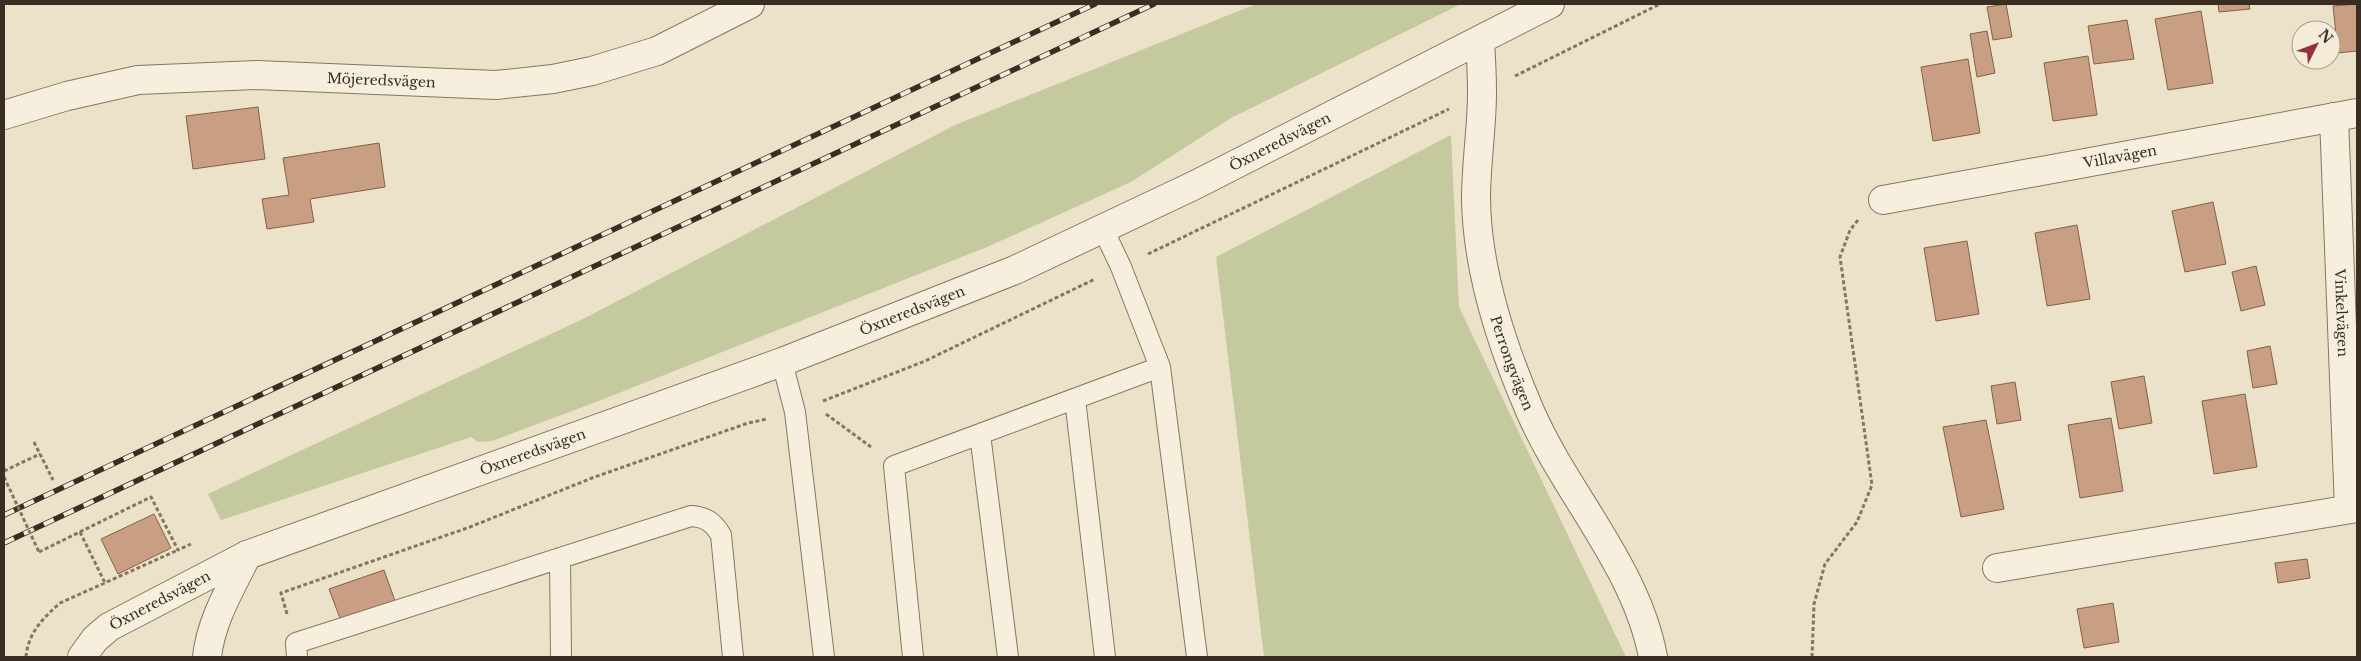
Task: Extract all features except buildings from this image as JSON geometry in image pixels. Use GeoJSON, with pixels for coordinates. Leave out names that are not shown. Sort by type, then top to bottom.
{"type":"FeatureCollection","features":[{"type":"Feature","properties":{"kind":"street","name":"Möjeredsvägen"},"geometry":{"type":"LineString","coordinates":[[4,115],[67,96],[138,80],[257,75],[496,85],[553,79],[592,71],[657,51],[750,4]]}},
{"type":"Feature","properties":{"kind":"street","name":"Öxneredsvägen"},"geometry":{"type":"LineString","coordinates":[[82,657],[95,639],[109,627],[248,555],[782,362],[1015,270],[1195,186],[1550,4]]}},
{"type":"Feature","properties":{"kind":"street","name":"Perrongvägen"},"geometry":{"type":"LineString","coordinates":[[1480,40],[1482,93],[1476,199],[1482,259],[1492,304],[1509,358],[1530,412],[1578,500],[1612,556],[1634,599],[1650,643],[1652,657]]}},
{"type":"Feature","properties":{"kind":"street","name":"Villavägen"},"geometry":{"type":"LineString","coordinates":[[1883,200],[2346,115]]}},
{"type":"Feature","properties":{"kind":"street","name":"Vinkelvägen"},"geometry":{"type":"LineString","coordinates":[[1997,568],[2353,509],[2346,115]]}},
{"type":"Feature","properties":{"kind":"street","name":"Öxneredsvägen"},"geometry":{"type":"LineString","coordinates":[[208,657],[210,638],[220,611],[248,555]]}},
{"type":"Feature","properties":{"kind":"lane"},"geometry":{"type":"LineString","coordinates":[[1102,229],[1121,266],[1160,367],[1197,657]]}},
{"type":"Feature","properties":{"kind":"lane"},"geometry":{"type":"LineString","coordinates":[[782,362],[804,409],[824,657]]}},
{"type":"Feature","properties":{"kind":"lane"},"geometry":{"type":"LineString","coordinates":[[913,657],[894,466],[1160,367]]}},
{"type":"Feature","properties":{"kind":"lane"},"geometry":{"type":"LineString","coordinates":[[1075,399],[1105,657]]}},
{"type":"Feature","properties":{"kind":"lane"},"geometry":{"type":"LineString","coordinates":[[980,434],[1008,657]]}},
{"type":"Feature","properties":{"kind":"lane"},"geometry":{"type":"LineString","coordinates":[[297,657],[296,643],[690,516],[702,517],[714,524],[721,535],[733,657]]}},
{"type":"Feature","properties":{"kind":"lane"},"geometry":{"type":"LineString","coordinates":[[560,558],[561,657]]}},
{"type":"Feature","properties":{"kind":"path"},"geometry":{"type":"LineString","coordinates":[[281,593],[470,527],[592,478],[739,426],[804,409],[925,361],[1482,93],[1660,4]]}},
{"type":"Feature","properties":{"kind":"path"},"geometry":{"type":"LineString","coordinates":[[1812,657],[1814,604],[1825,564],[1856,522],[1872,485],[1840,257],[1850,230],[1862,214],[1883,200]]}},
{"type":"Feature","properties":{"kind":"path"},"geometry":{"type":"LineString","coordinates":[[804,409],[861,438],[894,466]]}},
{"type":"Feature","properties":{"kind":"path"},"geometry":{"type":"LineString","coordinates":[[34,442],[54,480]]}},
{"type":"Feature","properties":{"kind":"path"},"geometry":{"type":"LineString","coordinates":[[4,471],[40,454]]}},
{"type":"Feature","properties":{"kind":"path"},"geometry":{"type":"LineString","coordinates":[[4,477],[39,552],[151,497],[178,550]]}},
{"type":"Feature","properties":{"kind":"path"},"geometry":{"type":"LineString","coordinates":[[80,532],[105,583]]}},
{"type":"Feature","properties":{"kind":"path"},"geometry":{"type":"LineString","coordinates":[[26,657],[33,632],[44,616],[60,603],[196,542]]}},
{"type":"Feature","properties":{"kind":"green space"},"geometry":{"type":"Polygon","coordinates":[[[1256,4],[1461,4],[1231,118],[1131,182],[987,247],[596,402],[492,441],[478,442],[471,437],[221,520],[208,494],[581,320],[955,125],[1256,4]]]}},
{"type":"Feature","properties":{"kind":"green space"},"geometry":{"type":"Polygon","coordinates":[[[1451,135],[1459,307],[1626,657],[1264,657],[1216,257],[1451,135]]]}},
{"type":"Feature","properties":{"kind":"railway"},"geometry":{"type":"LineString","coordinates":[[4,515],[1095,4]]}},
{"type":"Feature","properties":{"kind":"railway"},"geometry":{"type":"LineString","coordinates":[[4,543],[1154,4]]}}]}
